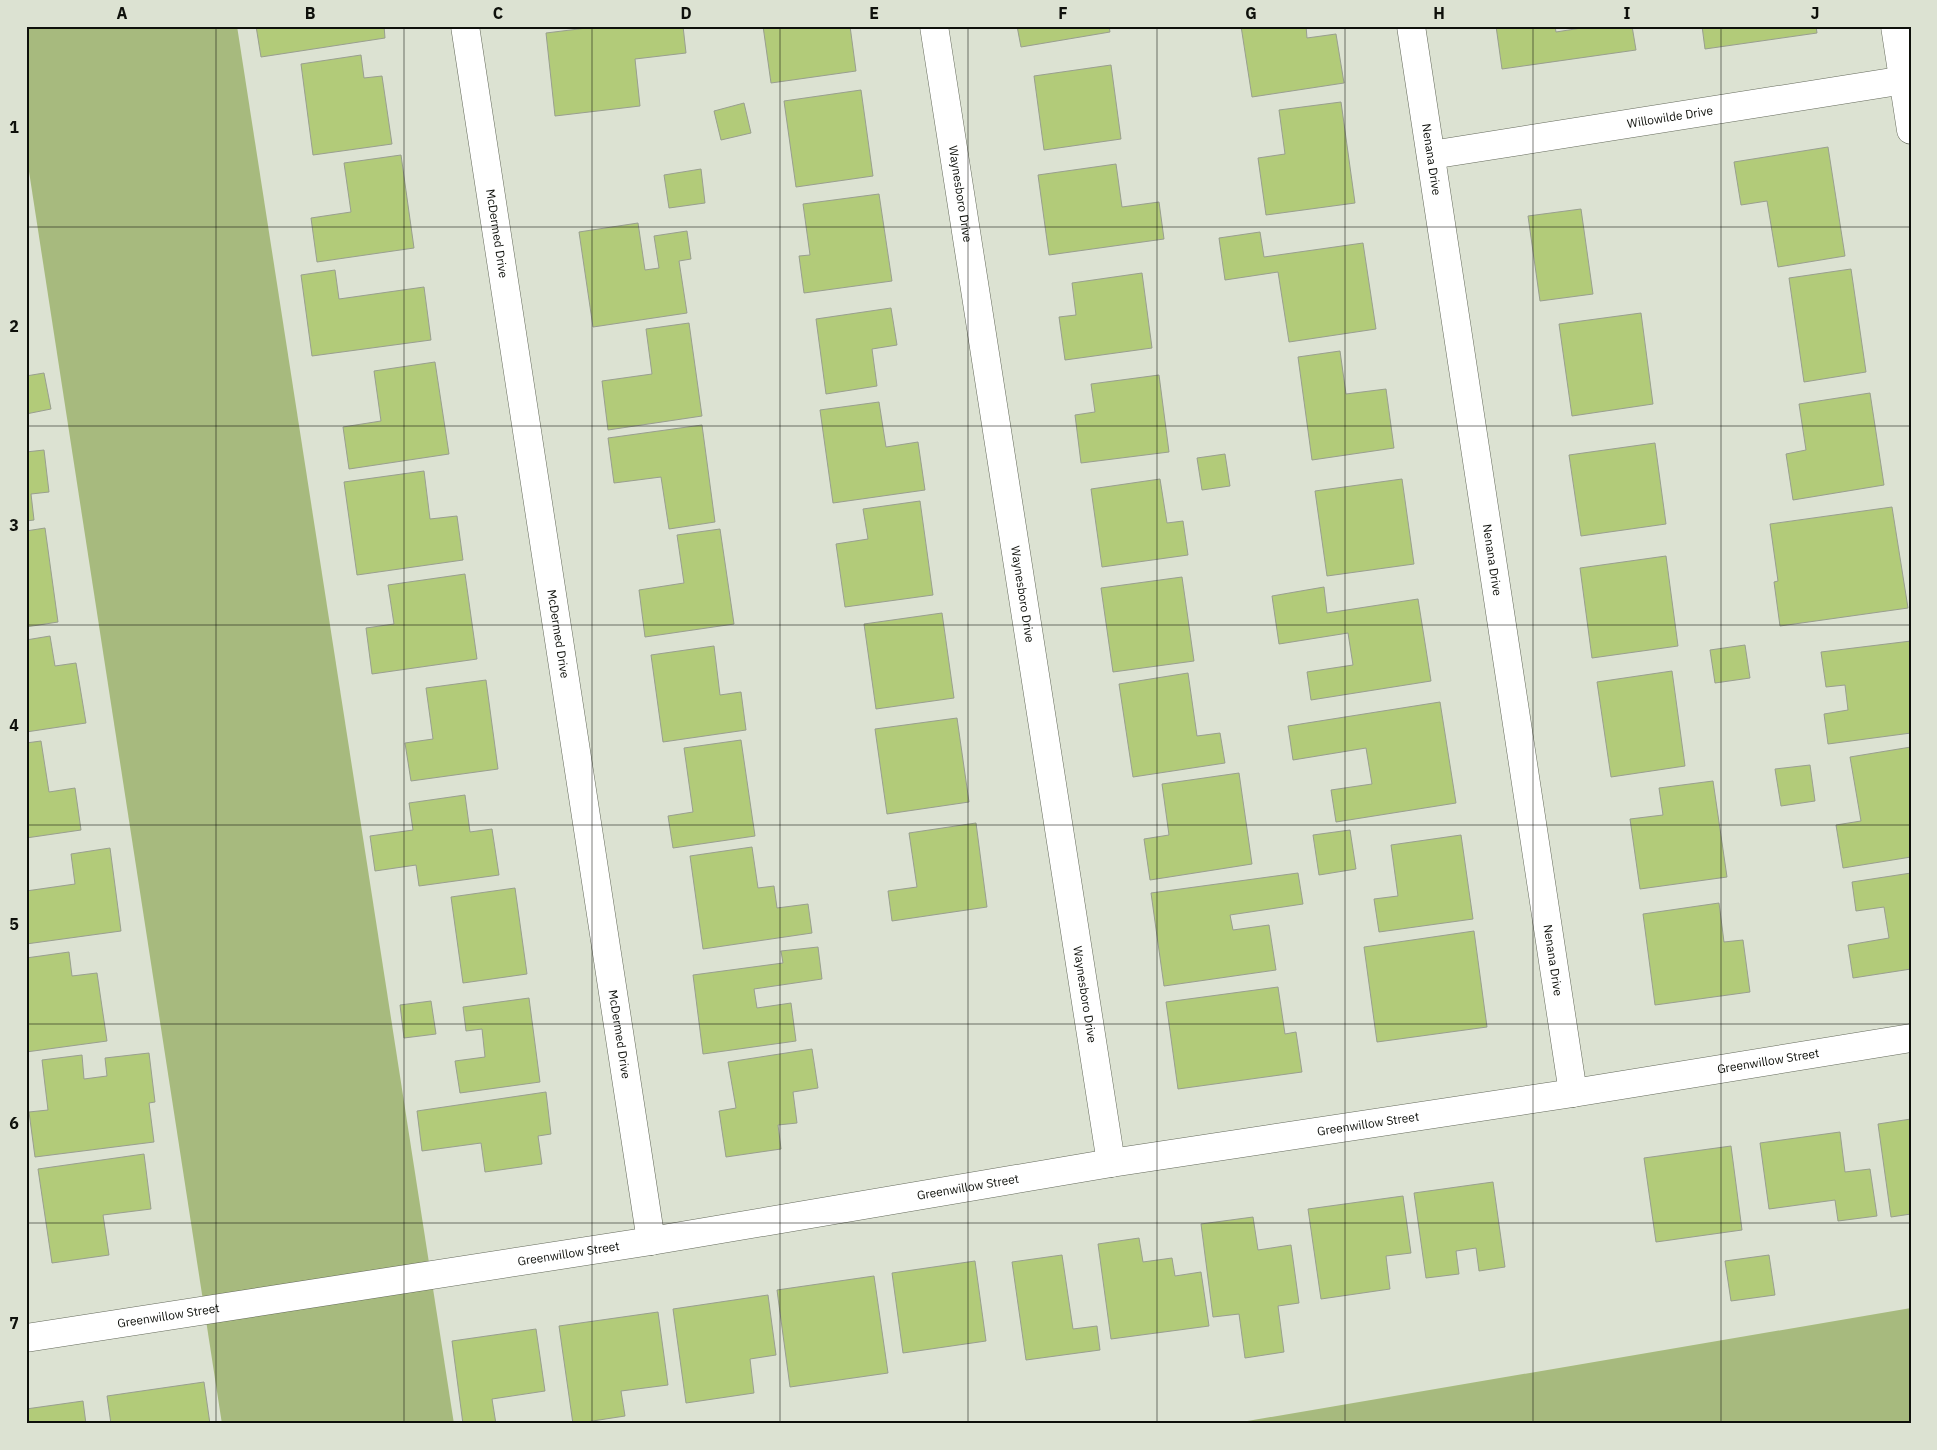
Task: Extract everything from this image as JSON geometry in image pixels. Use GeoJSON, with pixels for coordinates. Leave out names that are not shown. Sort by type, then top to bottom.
{"type":"FeatureCollection","features":[{"type":"Feature","properties":{"kind":"street","name":"McDermed Drive"},"geometry":{"type":"LineString","coordinates":[[464,26],[651,1241]]}},
{"type":"Feature","properties":{"kind":"street","name":"Waynesboro Drive"},"geometry":{"type":"LineString","coordinates":[[934,26],[1111,1163]]}},
{"type":"Feature","properties":{"kind":"street","name":"Nenana Drive"},"geometry":{"type":"LineString","coordinates":[[1411,26],[1573,1093]]}},
{"type":"Feature","properties":{"kind":"street"},"geometry":{"type":"LineString","coordinates":[[1895,26],[1907,80],[1911,130]]}},
{"type":"Feature","properties":{"kind":"street","name":"Willowilde Drive"},"geometry":{"type":"LineString","coordinates":[[1431,155],[1907,80]]}},
{"type":"Feature","properties":{"kind":"street","name":"Greenwillow Street"},"geometry":{"type":"LineString","coordinates":[[26,1338],[651,1241],[1111,1163],[1573,1093],[1911,1038]]}},
{"type":"Feature","properties":{"kind":"green space"},"geometry":{"type":"Polygon","coordinates":[[[26,26],[237,26],[454,1424],[222,1424],[26,152],[26,26]]]}},
{"type":"Feature","properties":{"kind":"green space"},"geometry":{"type":"Polygon","coordinates":[[[1911,1308],[1911,1424],[1230,1424],[1911,1308]]]}},
{"type":"Feature","properties":{"kind":"building"},"geometry":{"type":"Polygon","coordinates":[[[256,26],[384,26],[385,38],[261,57],[256,26]]]}},
{"type":"Feature","properties":{"kind":"building"},"geometry":{"type":"Polygon","coordinates":[[[603,26],[683,26],[686,53],[635,59],[640,106],[555,116],[546,33],[603,26]]]}},
{"type":"Feature","properties":{"kind":"building"},"geometry":{"type":"Polygon","coordinates":[[[763,26],[850,26],[856,71],[771,83],[763,26]]]}},
{"type":"Feature","properties":{"kind":"building"},"geometry":{"type":"Polygon","coordinates":[[[1017,26],[1109,26],[1110,32],[1021,47],[1017,26]]]}},
{"type":"Feature","properties":{"kind":"building"},"geometry":{"type":"Polygon","coordinates":[[[1241,26],[1306,26],[1307,38],[1336,34],[1344,83],[1252,97],[1241,26]]]}},
{"type":"Feature","properties":{"kind":"building"},"geometry":{"type":"Polygon","coordinates":[[[1496,26],[1555,26],[1556,32],[1594,26],[1632,26],[1636,50],[1502,69],[1496,26]]]}},
{"type":"Feature","properties":{"kind":"building"},"geometry":{"type":"Polygon","coordinates":[[[1702,26],[1816,26],[1817,33],[1705,49],[1702,26]]]}},
{"type":"Feature","properties":{"kind":"building"},"geometry":{"type":"Polygon","coordinates":[[[361,55],[364,78],[382,76],[392,144],[313,155],[301,64],[361,55]]]}},
{"type":"Feature","properties":{"kind":"building"},"geometry":{"type":"Polygon","coordinates":[[[1111,65],[1121,139],[1044,150],[1034,76],[1111,65]]]}},
{"type":"Feature","properties":{"kind":"building"},"geometry":{"type":"Polygon","coordinates":[[[861,90],[873,176],[796,187],[784,101],[861,90]]]}},
{"type":"Feature","properties":{"kind":"building"},"geometry":{"type":"Polygon","coordinates":[[[1341,102],[1355,203],[1266,215],[1258,158],[1285,154],[1279,110],[1341,102]]]}},
{"type":"Feature","properties":{"kind":"building"},"geometry":{"type":"Polygon","coordinates":[[[744,103],[751,133],[721,140],[714,111],[744,103]]]}},
{"type":"Feature","properties":{"kind":"building"},"geometry":{"type":"Polygon","coordinates":[[[1828,147],[1845,256],[1778,267],[1767,201],[1741,205],[1734,162],[1828,147]]]}},
{"type":"Feature","properties":{"kind":"building"},"geometry":{"type":"Polygon","coordinates":[[[401,155],[414,248],[317,262],[311,218],[351,212],[344,163],[401,155]]]}},
{"type":"Feature","properties":{"kind":"building"},"geometry":{"type":"Polygon","coordinates":[[[1116,164],[1122,207],[1159,202],[1164,239],[1049,255],[1038,175],[1116,164]]]}},
{"type":"Feature","properties":{"kind":"building"},"geometry":{"type":"Polygon","coordinates":[[[701,169],[705,203],[669,208],[664,175],[701,169]]]}},
{"type":"Feature","properties":{"kind":"building"},"geometry":{"type":"Polygon","coordinates":[[[879,194],[892,281],[804,293],[799,256],[810,255],[803,204],[879,194]]]}},
{"type":"Feature","properties":{"kind":"building"},"geometry":{"type":"Polygon","coordinates":[[[1581,209],[1593,294],[1540,301],[1528,216],[1581,209]]]}},
{"type":"Feature","properties":{"kind":"building"},"geometry":{"type":"Polygon","coordinates":[[[638,223],[645,270],[659,268],[654,236],[687,231],[691,259],[679,261],[687,313],[593,327],[579,232],[638,223]]]}},
{"type":"Feature","properties":{"kind":"building"},"geometry":{"type":"Polygon","coordinates":[[[1260,232],[1264,257],[1363,243],[1376,329],[1289,342],[1278,272],[1225,280],[1219,238],[1260,232]]]}},
{"type":"Feature","properties":{"kind":"building"},"geometry":{"type":"Polygon","coordinates":[[[1851,269],[1866,372],[1804,382],[1789,278],[1851,269]]]}},
{"type":"Feature","properties":{"kind":"building"},"geometry":{"type":"Polygon","coordinates":[[[335,270],[339,299],[424,287],[431,340],[312,356],[301,275],[335,270]]]}},
{"type":"Feature","properties":{"kind":"building"},"geometry":{"type":"Polygon","coordinates":[[[1142,273],[1152,348],[1065,360],[1059,317],[1076,315],[1072,283],[1142,273]]]}},
{"type":"Feature","properties":{"kind":"building"},"geometry":{"type":"Polygon","coordinates":[[[891,308],[897,345],[872,349],[877,386],[826,394],[816,319],[891,308]]]}},
{"type":"Feature","properties":{"kind":"building"},"geometry":{"type":"Polygon","coordinates":[[[1641,313],[1653,404],[1572,416],[1559,324],[1641,313]]]}},
{"type":"Feature","properties":{"kind":"building"},"geometry":{"type":"Polygon","coordinates":[[[689,323],[702,416],[608,430],[602,381],[652,374],[646,329],[689,323]]]}},
{"type":"Feature","properties":{"kind":"building"},"geometry":{"type":"Polygon","coordinates":[[[1340,351],[1346,394],[1386,389],[1394,448],[1312,460],[1298,357],[1340,351]]]}},
{"type":"Feature","properties":{"kind":"building"},"geometry":{"type":"Polygon","coordinates":[[[435,362],[449,454],[349,469],[343,427],[381,421],[374,371],[435,362]]]}},
{"type":"Feature","properties":{"kind":"building"},"geometry":{"type":"Polygon","coordinates":[[[44,373],[51,409],[26,414],[26,376],[44,373]]]}},
{"type":"Feature","properties":{"kind":"building"},"geometry":{"type":"Polygon","coordinates":[[[1159,375],[1169,452],[1081,463],[1075,415],[1095,412],[1091,384],[1159,375]]]}},
{"type":"Feature","properties":{"kind":"building"},"geometry":{"type":"Polygon","coordinates":[[[1870,393],[1884,485],[1793,500],[1786,454],[1806,450],[1799,404],[1870,393]]]}},
{"type":"Feature","properties":{"kind":"building"},"geometry":{"type":"Polygon","coordinates":[[[879,402],[886,447],[918,442],[925,490],[833,503],[820,410],[879,402]]]}},
{"type":"Feature","properties":{"kind":"building"},"geometry":{"type":"Polygon","coordinates":[[[702,425],[715,522],[669,529],[661,477],[614,483],[608,438],[702,425]]]}},
{"type":"Feature","properties":{"kind":"building"},"geometry":{"type":"Polygon","coordinates":[[[1655,443],[1666,524],[1581,536],[1569,455],[1655,443]]]}},
{"type":"Feature","properties":{"kind":"building"},"geometry":{"type":"Polygon","coordinates":[[[44,450],[49,492],[31,494],[34,520],[26,521],[26,452],[44,450]]]}},
{"type":"Feature","properties":{"kind":"building"},"geometry":{"type":"Polygon","coordinates":[[[1225,454],[1230,486],[1202,490],[1197,458],[1225,454]]]}},
{"type":"Feature","properties":{"kind":"building"},"geometry":{"type":"Polygon","coordinates":[[[424,471],[430,519],[457,516],[463,560],[357,575],[344,482],[424,471]]]}},
{"type":"Feature","properties":{"kind":"building"},"geometry":{"type":"Polygon","coordinates":[[[1160,479],[1167,523],[1183,521],[1188,555],[1102,567],[1091,489],[1160,479]]]}},
{"type":"Feature","properties":{"kind":"building"},"geometry":{"type":"Polygon","coordinates":[[[1402,479],[1414,564],[1327,576],[1315,491],[1402,479]]]}},
{"type":"Feature","properties":{"kind":"building"},"geometry":{"type":"Polygon","coordinates":[[[920,501],[933,595],[845,607],[836,544],[868,539],[863,509],[920,501]]]}},
{"type":"Feature","properties":{"kind":"building"},"geometry":{"type":"Polygon","coordinates":[[[1892,507],[1908,608],[1780,626],[1774,582],[1778,581],[1770,524],[1892,507]]]}},
{"type":"Feature","properties":{"kind":"building"},"geometry":{"type":"Polygon","coordinates":[[[45,528],[58,622],[26,627],[26,531],[45,528]]]}},
{"type":"Feature","properties":{"kind":"building"},"geometry":{"type":"Polygon","coordinates":[[[720,529],[734,624],[645,637],[639,590],[684,583],[677,535],[720,529]]]}},
{"type":"Feature","properties":{"kind":"building"},"geometry":{"type":"Polygon","coordinates":[[[1666,556],[1678,646],[1592,658],[1580,568],[1666,556]]]}},
{"type":"Feature","properties":{"kind":"building"},"geometry":{"type":"Polygon","coordinates":[[[465,574],[477,659],[372,674],[366,628],[394,624],[388,585],[465,574]]]}},
{"type":"Feature","properties":{"kind":"building"},"geometry":{"type":"Polygon","coordinates":[[[1182,577],[1194,661],[1113,672],[1101,588],[1182,577]]]}},
{"type":"Feature","properties":{"kind":"building"},"geometry":{"type":"Polygon","coordinates":[[[1324,587],[1327,613],[1418,599],[1431,681],[1311,700],[1307,672],[1353,665],[1348,633],[1279,644],[1272,596],[1324,587]]]}},
{"type":"Feature","properties":{"kind":"building"},"geometry":{"type":"Polygon","coordinates":[[[942,613],[954,698],[876,709],[864,624],[942,613]]]}},
{"type":"Feature","properties":{"kind":"building"},"geometry":{"type":"Polygon","coordinates":[[[50,636],[55,666],[76,663],[86,723],[26,732],[26,640],[50,636]]]}},
{"type":"Feature","properties":{"kind":"building"},"geometry":{"type":"Polygon","coordinates":[[[1911,641],[1911,733],[1828,744],[1824,714],[1848,710],[1845,685],[1826,687],[1821,652],[1911,641]]]}},
{"type":"Feature","properties":{"kind":"building"},"geometry":{"type":"Polygon","coordinates":[[[1745,645],[1750,678],[1715,683],[1710,650],[1745,645]]]}},
{"type":"Feature","properties":{"kind":"building"},"geometry":{"type":"Polygon","coordinates":[[[714,646],[720,695],[741,692],[746,730],[663,742],[651,655],[714,646]]]}},
{"type":"Feature","properties":{"kind":"building"},"geometry":{"type":"Polygon","coordinates":[[[1672,671],[1685,766],[1611,777],[1597,682],[1672,671]]]}},
{"type":"Feature","properties":{"kind":"building"},"geometry":{"type":"Polygon","coordinates":[[[1188,673],[1197,736],[1220,733],[1225,763],[1133,777],[1119,684],[1188,673]]]}},
{"type":"Feature","properties":{"kind":"building"},"geometry":{"type":"Polygon","coordinates":[[[486,680],[498,769],[411,781],[405,743],[433,739],[426,688],[486,680]]]}},
{"type":"Feature","properties":{"kind":"building"},"geometry":{"type":"Polygon","coordinates":[[[1440,702],[1456,803],[1336,822],[1331,790],[1372,784],[1366,748],[1293,760],[1288,726],[1440,702]]]}},
{"type":"Feature","properties":{"kind":"building"},"geometry":{"type":"Polygon","coordinates":[[[957,718],[969,802],[887,814],[875,729],[957,718]]]}},
{"type":"Feature","properties":{"kind":"building"},"geometry":{"type":"Polygon","coordinates":[[[741,740],[755,836],[673,848],[668,816],[693,812],[684,748],[741,740]]]}},
{"type":"Feature","properties":{"kind":"building"},"geometry":{"type":"Polygon","coordinates":[[[41,741],[49,792],[75,788],[81,830],[26,838],[26,743],[41,741]]]}},
{"type":"Feature","properties":{"kind":"building"},"geometry":{"type":"Polygon","coordinates":[[[1911,747],[1911,857],[1843,868],[1836,825],[1861,821],[1850,757],[1911,747]]]}},
{"type":"Feature","properties":{"kind":"building"},"geometry":{"type":"Polygon","coordinates":[[[1810,765],[1815,801],[1781,806],[1775,769],[1810,765]]]}},
{"type":"Feature","properties":{"kind":"building"},"geometry":{"type":"Polygon","coordinates":[[[1239,773],[1252,864],[1150,880],[1144,839],[1169,835],[1162,784],[1239,773]]]}},
{"type":"Feature","properties":{"kind":"building"},"geometry":{"type":"Polygon","coordinates":[[[1713,781],[1727,877],[1640,889],[1630,819],[1663,815],[1659,788],[1713,781]]]}},
{"type":"Feature","properties":{"kind":"building"},"geometry":{"type":"Polygon","coordinates":[[[465,795],[470,832],[492,829],[499,875],[419,886],[416,865],[375,871],[370,836],[413,830],[409,803],[465,795]]]}},
{"type":"Feature","properties":{"kind":"building"},"geometry":{"type":"Polygon","coordinates":[[[976,823],[987,907],[892,921],[888,891],[917,887],[909,833],[976,823]]]}},
{"type":"Feature","properties":{"kind":"building"},"geometry":{"type":"Polygon","coordinates":[[[1350,830],[1356,869],[1319,875],[1313,835],[1350,830]]]}},
{"type":"Feature","properties":{"kind":"building"},"geometry":{"type":"Polygon","coordinates":[[[1461,835],[1473,919],[1379,932],[1374,899],[1398,896],[1391,845],[1461,835]]]}},
{"type":"Feature","properties":{"kind":"building"},"geometry":{"type":"Polygon","coordinates":[[[752,847],[758,888],[774,886],[777,908],[808,904],[812,933],[703,949],[690,856],[752,847]]]}},
{"type":"Feature","properties":{"kind":"building"},"geometry":{"type":"Polygon","coordinates":[[[110,848],[121,931],[26,944],[26,891],[75,884],[71,854],[110,848]]]}},
{"type":"Feature","properties":{"kind":"building"},"geometry":{"type":"Polygon","coordinates":[[[1298,873],[1303,904],[1230,915],[1233,930],[1269,925],[1276,970],[1164,986],[1151,893],[1298,873]]]}},
{"type":"Feature","properties":{"kind":"building"},"geometry":{"type":"Polygon","coordinates":[[[1911,873],[1911,969],[1853,978],[1848,945],[1889,938],[1884,907],[1856,911],[1852,882],[1911,873]]]}},
{"type":"Feature","properties":{"kind":"building"},"geometry":{"type":"Polygon","coordinates":[[[515,888],[527,974],[463,983],[451,897],[515,888]]]}},
{"type":"Feature","properties":{"kind":"building"},"geometry":{"type":"Polygon","coordinates":[[[1719,903],[1724,942],[1743,940],[1750,992],[1655,1005],[1643,914],[1719,903]]]}},
{"type":"Feature","properties":{"kind":"building"},"geometry":{"type":"Polygon","coordinates":[[[1474,931],[1487,1027],[1377,1042],[1364,947],[1474,931]]]}},
{"type":"Feature","properties":{"kind":"building"},"geometry":{"type":"Polygon","coordinates":[[[818,947],[822,979],[754,989],[757,1008],[791,1003],[796,1041],[703,1054],[693,975],[783,963],[781,951],[818,947]]]}},
{"type":"Feature","properties":{"kind":"building"},"geometry":{"type":"Polygon","coordinates":[[[69,952],[72,976],[97,973],[107,1041],[26,1052],[26,958],[69,952]]]}},
{"type":"Feature","properties":{"kind":"building"},"geometry":{"type":"Polygon","coordinates":[[[1278,987],[1285,1034],[1296,1032],[1302,1072],[1178,1089],[1166,1002],[1278,987]]]}},
{"type":"Feature","properties":{"kind":"building"},"geometry":{"type":"Polygon","coordinates":[[[529,998],[540,1082],[460,1093],[455,1061],[485,1057],[482,1029],[466,1031],[463,1007],[529,998]]]}},
{"type":"Feature","properties":{"kind":"building"},"geometry":{"type":"Polygon","coordinates":[[[431,1001],[436,1034],[404,1038],[400,1005],[431,1001]]]}},
{"type":"Feature","properties":{"kind":"building"},"geometry":{"type":"Polygon","coordinates":[[[812,1049],[818,1088],[793,1092],[797,1123],[778,1125],[781,1149],[726,1157],[719,1111],[736,1108],[728,1062],[812,1049]]]}},
{"type":"Feature","properties":{"kind":"building"},"geometry":{"type":"Polygon","coordinates":[[[149,1053],[155,1102],[149,1103],[154,1142],[35,1157],[29,1112],[48,1110],[42,1060],[82,1055],[84,1079],[107,1076],[105,1058],[149,1053]]]}},
{"type":"Feature","properties":{"kind":"building"},"geometry":{"type":"Polygon","coordinates":[[[546,1092],[551,1134],[538,1136],[542,1164],[485,1172],[481,1143],[422,1151],[417,1111],[546,1092]]]}},
{"type":"Feature","properties":{"kind":"building"},"geometry":{"type":"Polygon","coordinates":[[[1911,1119],[1911,1214],[1891,1217],[1878,1124],[1911,1119]]]}},
{"type":"Feature","properties":{"kind":"building"},"geometry":{"type":"Polygon","coordinates":[[[1840,1132],[1845,1172],[1870,1169],[1877,1216],[1838,1221],[1835,1200],[1769,1209],[1760,1143],[1840,1132]]]}},
{"type":"Feature","properties":{"kind":"building"},"geometry":{"type":"Polygon","coordinates":[[[1731,1146],[1742,1230],[1656,1242],[1644,1158],[1731,1146]]]}},
{"type":"Feature","properties":{"kind":"building"},"geometry":{"type":"Polygon","coordinates":[[[144,1154],[151,1209],[103,1215],[109,1255],[52,1263],[38,1169],[144,1154]]]}},
{"type":"Feature","properties":{"kind":"building"},"geometry":{"type":"Polygon","coordinates":[[[1493,1182],[1505,1267],[1479,1271],[1476,1248],[1456,1251],[1459,1274],[1426,1278],[1414,1193],[1493,1182]]]}},
{"type":"Feature","properties":{"kind":"building"},"geometry":{"type":"Polygon","coordinates":[[[1403,1196],[1411,1253],[1386,1256],[1390,1289],[1321,1299],[1308,1209],[1403,1196]]]}},
{"type":"Feature","properties":{"kind":"building"},"geometry":{"type":"Polygon","coordinates":[[[1253,1217],[1258,1250],[1291,1245],[1299,1303],[1278,1306],[1284,1352],[1245,1358],[1239,1314],[1213,1317],[1201,1224],[1253,1217]]]}},
{"type":"Feature","properties":{"kind":"building"},"geometry":{"type":"Polygon","coordinates":[[[1139,1238],[1143,1262],[1172,1258],[1175,1276],[1201,1272],[1209,1326],[1111,1339],[1098,1244],[1139,1238]]]}},
{"type":"Feature","properties":{"kind":"building"},"geometry":{"type":"Polygon","coordinates":[[[1062,1255],[1073,1329],[1097,1326],[1100,1350],[1026,1360],[1012,1262],[1062,1255]]]}},
{"type":"Feature","properties":{"kind":"building"},"geometry":{"type":"Polygon","coordinates":[[[1769,1255],[1775,1295],[1731,1301],[1725,1261],[1769,1255]]]}},
{"type":"Feature","properties":{"kind":"building"},"geometry":{"type":"Polygon","coordinates":[[[975,1261],[986,1341],[903,1353],[892,1273],[975,1261]]]}},
{"type":"Feature","properties":{"kind":"building"},"geometry":{"type":"Polygon","coordinates":[[[874,1276],[888,1373],[790,1387],[777,1290],[874,1276]]]}},
{"type":"Feature","properties":{"kind":"building"},"geometry":{"type":"Polygon","coordinates":[[[768,1295],[776,1355],[750,1359],[754,1393],[686,1403],[673,1309],[768,1295]]]}},
{"type":"Feature","properties":{"kind":"building"},"geometry":{"type":"Polygon","coordinates":[[[658,1312],[668,1385],[621,1391],[625,1416],[573,1424],[559,1326],[658,1312]]]}},
{"type":"Feature","properties":{"kind":"building"},"geometry":{"type":"Polygon","coordinates":[[[536,1329],[545,1391],[492,1399],[496,1424],[463,1424],[452,1341],[536,1329]]]}},
{"type":"Feature","properties":{"kind":"building"},"geometry":{"type":"Polygon","coordinates":[[[204,1382],[210,1424],[111,1424],[107,1396],[204,1382]]]}},
{"type":"Feature","properties":{"kind":"building"},"geometry":{"type":"Polygon","coordinates":[[[83,1401],[86,1424],[26,1424],[26,1409],[83,1401]]]}}]}
